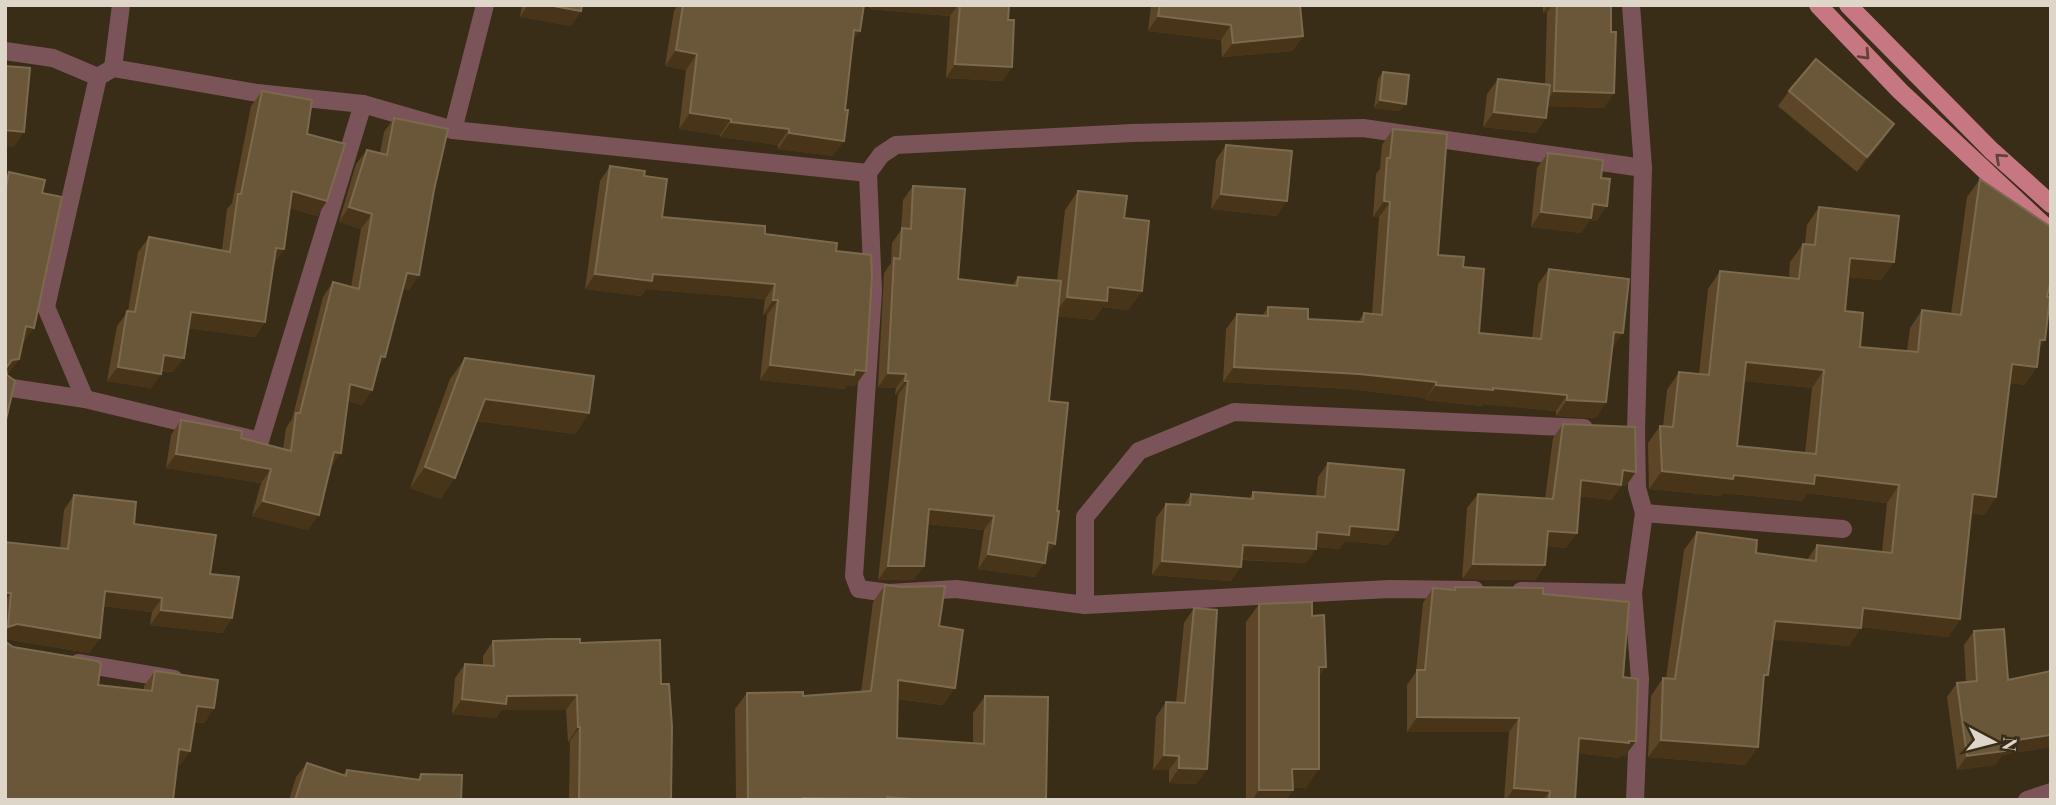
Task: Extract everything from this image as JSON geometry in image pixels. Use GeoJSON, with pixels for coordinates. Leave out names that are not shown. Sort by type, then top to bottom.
{"type":"FeatureCollection","features":[{"type":"Feature","properties":{"kind":"main road"},"geometry":{"type":"LineString","coordinates":[[1818,5],[1900,91],[2051,232]]}},
{"type":"Feature","properties":{"kind":"main road"},"geometry":{"type":"LineString","coordinates":[[1848,5],[1991,150],[2051,204]]}},
{"type":"Feature","properties":{"kind":"street"},"geometry":{"type":"LineString","coordinates":[[85,399],[46,307],[121,5]]}},
{"type":"Feature","properties":{"kind":"street"},"geometry":{"type":"LineString","coordinates":[[453,130],[485,5]]}},
{"type":"Feature","properties":{"kind":"street"},"geometry":{"type":"LineString","coordinates":[[1631,5],[1643,168],[1629,430],[1637,488],[1644,513],[1633,593],[1640,679],[1635,800]]}},
{"type":"Feature","properties":{"kind":"street"},"geometry":{"type":"LineString","coordinates":[[5,51],[53,58],[106,73],[363,104],[453,130],[868,173]]}},
{"type":"Feature","properties":{"kind":"street"},"geometry":{"type":"LineString","coordinates":[[5,387],[85,399],[260,441],[363,104]]}},
{"type":"Feature","properties":{"kind":"street"},"geometry":{"type":"LineString","coordinates":[[1633,593],[1389,589],[1086,605],[956,589],[889,593],[859,589],[854,576],[873,292],[868,173],[881,155],[896,145],[1132,133],[1363,128],[1643,168]]}},
{"type":"Feature","properties":{"kind":"street"},"geometry":{"type":"LineString","coordinates":[[1086,605],[1085,517],[1139,451],[1234,412],[1595,429]]}},
{"type":"Feature","properties":{"kind":"street"},"geometry":{"type":"LineString","coordinates":[[1644,513],[1843,529]]}},
{"type":"Feature","properties":{"kind":"street"},"geometry":{"type":"LineString","coordinates":[[58,659],[192,682]]}},
{"type":"Feature","properties":{"kind":"street"},"geometry":{"type":"LineString","coordinates":[[2027,800],[2051,792]]}},
{"type":"Feature","properties":{"kind":"building"},"geometry":{"type":"Polygon","coordinates":[[[548,5],[582,5],[581,11],[548,5]]]}},
{"type":"Feature","properties":{"kind":"building"},"geometry":{"type":"Polygon","coordinates":[[[683,5],[864,5],[860,31],[854,30],[844,141],[690,113],[697,54],[676,50],[683,5]]]}},
{"type":"Feature","properties":{"kind":"building"},"geometry":{"type":"Polygon","coordinates":[[[960,5],[1009,5],[1008,20],[1014,20],[1012,67],[955,64],[960,5]]]}},
{"type":"Feature","properties":{"kind":"building"},"geometry":{"type":"Polygon","coordinates":[[[1160,5],[1300,5],[1303,36],[1233,43],[1231,25],[1158,16],[1160,5]]]}},
{"type":"Feature","properties":{"kind":"building"},"geometry":{"type":"Polygon","coordinates":[[[1557,5],[1611,5],[1611,32],[1616,32],[1614,93],[1554,91],[1557,5]]]}},
{"type":"Feature","properties":{"kind":"building"},"geometry":{"type":"Polygon","coordinates":[[[1816,59],[1894,124],[1867,157],[1789,91],[1816,59]]]}},
{"type":"Feature","properties":{"kind":"building"},"geometry":{"type":"Polygon","coordinates":[[[5,66],[30,68],[24,132],[5,130],[5,66]]]}},
{"type":"Feature","properties":{"kind":"building"},"geometry":{"type":"Polygon","coordinates":[[[1383,72],[1409,75],[1406,104],[1380,100],[1383,72]]]}},
{"type":"Feature","properties":{"kind":"building"},"geometry":{"type":"Polygon","coordinates":[[[1498,79],[1550,85],[1546,118],[1494,112],[1498,79]]]}},
{"type":"Feature","properties":{"kind":"building"},"geometry":{"type":"Polygon","coordinates":[[[262,91],[312,100],[307,134],[345,144],[327,201],[292,191],[284,249],[276,248],[265,322],[191,312],[184,358],[164,355],[161,374],[118,367],[127,311],[135,312],[149,237],[230,252],[238,194],[241,194],[262,91]]]}},
{"type":"Feature","properties":{"kind":"building"},"geometry":{"type":"Polygon","coordinates":[[[394,118],[448,129],[419,275],[407,273],[385,357],[381,356],[372,390],[350,384],[341,453],[334,452],[319,515],[263,501],[271,469],[176,454],[181,420],[242,431],[241,438],[291,451],[296,413],[300,413],[333,282],[359,289],[372,214],[349,207],[367,150],[387,155],[394,118]]]}},
{"type":"Feature","properties":{"kind":"building"},"geometry":{"type":"Polygon","coordinates":[[[1393,129],[1447,134],[1438,255],[1464,257],[1463,267],[1484,269],[1479,333],[1541,339],[1549,269],[1629,279],[1623,333],[1614,332],[1606,402],[1567,400],[1567,395],[1436,385],[1436,382],[1359,374],[1234,367],[1237,314],[1268,316],[1268,307],[1308,309],[1308,319],[1363,322],[1364,313],[1382,315],[1390,202],[1384,201],[1387,158],[1390,158],[1393,129]]]}},
{"type":"Feature","properties":{"kind":"building"},"geometry":{"type":"Polygon","coordinates":[[[1226,145],[1292,151],[1287,201],[1221,194],[1226,145]]]}},
{"type":"Feature","properties":{"kind":"building"},"geometry":{"type":"Polygon","coordinates":[[[1548,153],[1603,160],[1601,178],[1610,179],[1607,206],[1593,204],[1591,218],[1541,212],[1548,153]]]}},
{"type":"Feature","properties":{"kind":"building"},"geometry":{"type":"Polygon","coordinates":[[[610,166],[645,171],[644,176],[667,179],[662,217],[765,226],[765,234],[837,243],[836,251],[871,255],[866,371],[855,370],[854,375],[770,365],[778,300],[773,300],[775,284],[653,274],[652,281],[595,274],[610,166]]]}},
{"type":"Feature","properties":{"kind":"building"},"geometry":{"type":"Polygon","coordinates":[[[9,172],[45,180],[42,193],[62,197],[34,328],[26,326],[19,359],[12,360],[6,368],[7,375],[15,381],[5,424],[5,192],[9,172]]]}},
{"type":"Feature","properties":{"kind":"building"},"geometry":{"type":"Polygon","coordinates":[[[1980,179],[2051,227],[2051,280],[2047,297],[2050,297],[2045,340],[2040,340],[2037,367],[2012,364],[1996,497],[1973,494],[1960,619],[1863,608],[1861,628],[1775,621],[1768,675],[1764,675],[1758,747],[1661,740],[1663,678],[1675,679],[1697,532],[1757,540],[1756,553],[1816,561],[1817,545],[1892,553],[1899,485],[1815,475],[1814,484],[1734,475],[1733,479],[1662,471],[1660,426],[1673,427],[1679,372],[1709,375],[1720,271],[1799,279],[1803,244],[1815,245],[1819,207],[1899,216],[1894,262],[1850,258],[1845,311],[1863,313],[1860,347],[1918,352],[1922,310],[1961,315],[1980,179]],[[1746,362],[1737,446],[1816,454],[1824,370],[1746,362]]]}},
{"type":"Feature","properties":{"kind":"building"},"geometry":{"type":"Polygon","coordinates":[[[913,186],[965,189],[958,279],[1017,286],[1018,277],[1061,281],[1049,401],[1068,403],[1055,544],[1048,542],[1045,563],[988,554],[994,516],[929,509],[924,566],[888,566],[908,381],[905,381],[906,374],[888,373],[894,258],[900,259],[902,228],[911,229],[913,186]]]}},
{"type":"Feature","properties":{"kind":"building"},"geometry":{"type":"Polygon","coordinates":[[[1078,191],[1127,196],[1124,218],[1149,221],[1142,291],[1108,287],[1107,301],[1067,297],[1078,191]]]}},
{"type":"Feature","properties":{"kind":"building"},"geometry":{"type":"Polygon","coordinates":[[[465,358],[594,376],[589,413],[485,399],[455,478],[425,467],[465,358]]]}},
{"type":"Feature","properties":{"kind":"building"},"geometry":{"type":"Polygon","coordinates":[[[1563,424],[1635,427],[1636,472],[1623,470],[1621,485],[1581,480],[1577,533],[1548,531],[1545,565],[1473,564],[1478,494],[1553,499],[1563,424]]]}},
{"type":"Feature","properties":{"kind":"building"},"geometry":{"type":"Polygon","coordinates":[[[1328,463],[1404,470],[1398,530],[1350,526],[1349,535],[1317,532],[1316,549],[1243,545],[1241,567],[1162,561],[1166,504],[1190,505],[1191,494],[1253,499],[1253,492],[1325,497],[1328,463]]]}},
{"type":"Feature","properties":{"kind":"building"},"geometry":{"type":"Polygon","coordinates":[[[74,495],[136,502],[134,524],[216,535],[210,574],[239,577],[232,618],[161,610],[162,598],[105,591],[100,638],[17,624],[8,627],[11,593],[5,593],[5,542],[68,549],[74,495]]]}},
{"type":"Feature","properties":{"kind":"building"},"geometry":{"type":"Polygon","coordinates":[[[885,585],[945,586],[939,626],[963,630],[955,688],[898,680],[897,738],[984,744],[985,696],[1048,697],[1046,800],[927,800],[887,797],[748,800],[747,693],[803,692],[803,696],[871,691],[885,585]]]}},
{"type":"Feature","properties":{"kind":"building"},"geometry":{"type":"Polygon","coordinates":[[[1455,587],[1543,588],[1543,594],[1629,602],[1623,677],[1638,679],[1636,741],[1629,743],[1579,738],[1575,800],[1549,800],[1550,791],[1514,788],[1519,718],[1417,717],[1417,670],[1425,670],[1433,588],[1455,590],[1455,587]]]}},
{"type":"Feature","properties":{"kind":"building"},"geometry":{"type":"Polygon","coordinates":[[[1312,602],[1312,616],[1324,615],[1326,667],[1319,667],[1319,769],[1292,769],[1293,790],[1259,790],[1259,604],[1312,602]]]}},
{"type":"Feature","properties":{"kind":"building"},"geometry":{"type":"Polygon","coordinates":[[[1194,608],[1217,610],[1207,769],[1179,768],[1179,756],[1164,755],[1166,702],[1185,703],[1194,608]]]}},
{"type":"Feature","properties":{"kind":"building"},"geometry":{"type":"Polygon","coordinates":[[[2004,629],[2008,680],[2051,671],[2051,735],[2003,742],[2005,751],[1967,756],[1957,683],[1977,681],[1974,631],[2004,629]]]}},
{"type":"Feature","properties":{"kind":"building"},"geometry":{"type":"Polygon","coordinates":[[[580,639],[580,643],[660,640],[661,684],[669,684],[672,727],[671,800],[579,800],[580,727],[577,695],[507,696],[506,704],[462,699],[465,664],[494,666],[493,641],[580,639]]]}},
{"type":"Feature","properties":{"kind":"building"},"geometry":{"type":"Polygon","coordinates":[[[6,642],[13,647],[97,661],[101,663],[98,685],[152,691],[155,671],[218,680],[214,708],[197,706],[190,751],[179,749],[173,800],[5,800],[6,642]]]}},
{"type":"Feature","properties":{"kind":"building"},"geometry":{"type":"Polygon","coordinates":[[[307,763],[346,776],[347,770],[420,780],[421,774],[462,775],[461,800],[295,800],[307,763]]]}}]}
